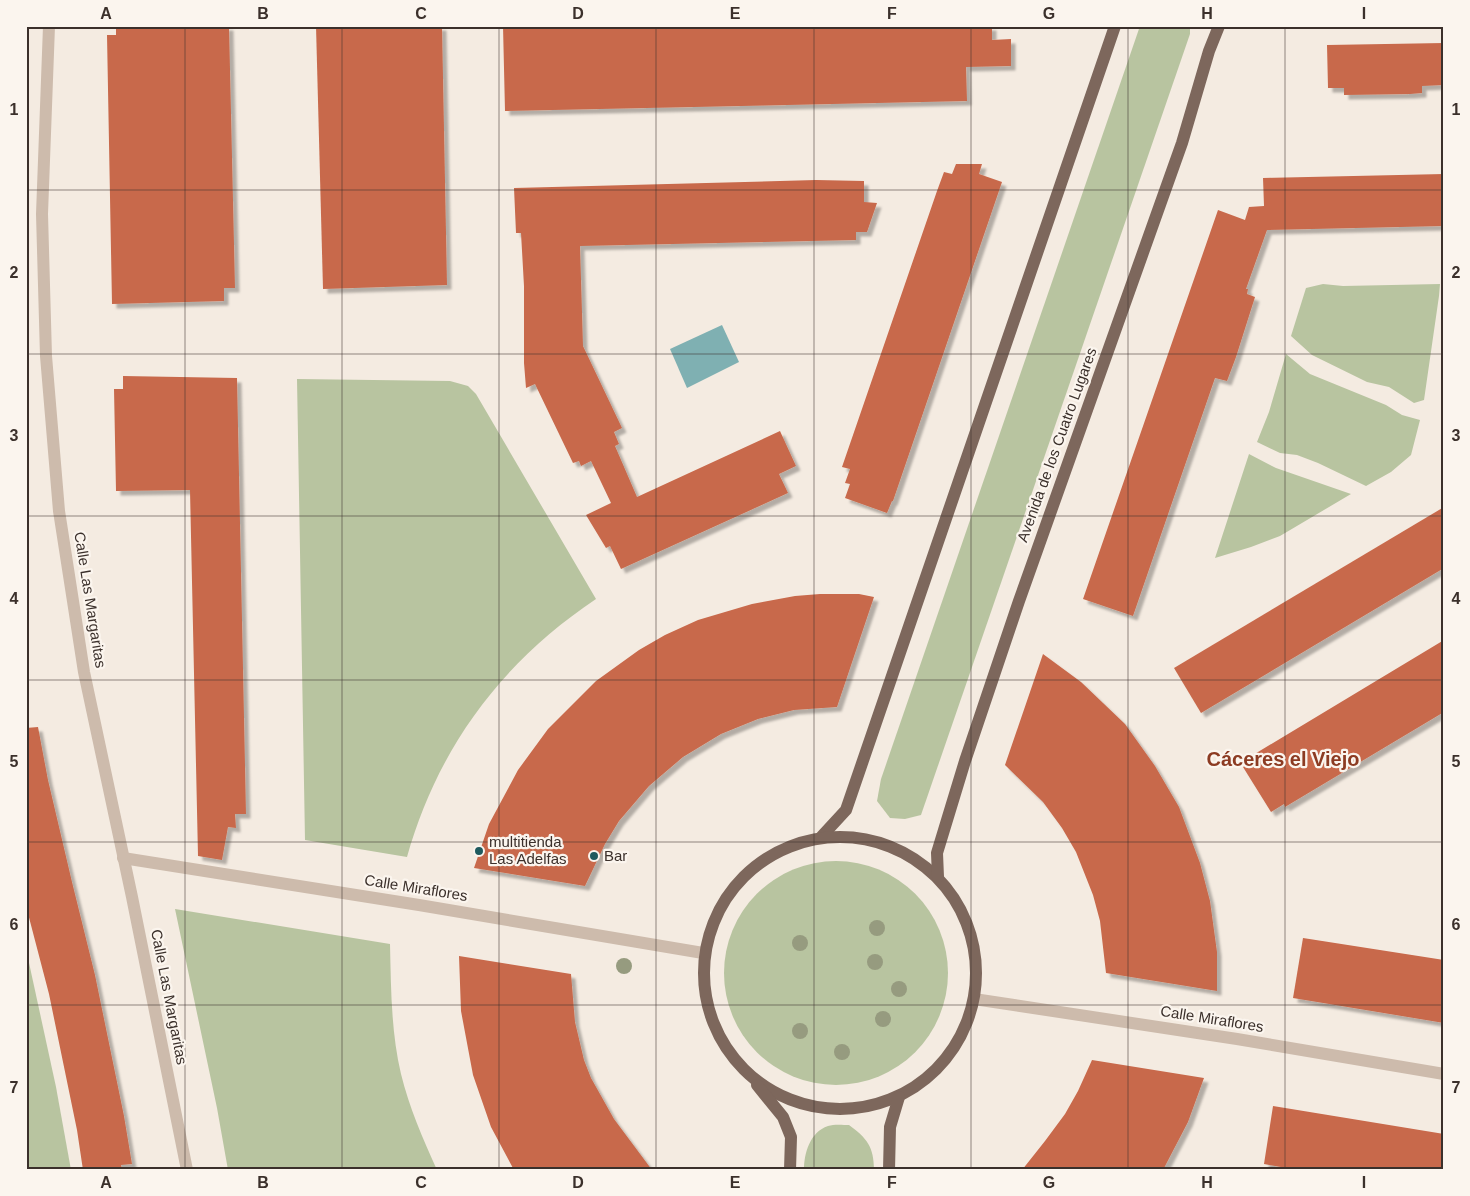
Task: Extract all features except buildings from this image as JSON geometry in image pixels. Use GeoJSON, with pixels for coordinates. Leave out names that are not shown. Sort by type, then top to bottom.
{"type":"FeatureCollection","features":[{"type":"Feature","properties":{"kind":"main road"},"geometry":{"type":"LineString","coordinates":[[822,836],[846,810],[1115,26]]}},
{"type":"Feature","properties":{"kind":"main road","name":"Avenida de los Cuatro Lugares"},"geometry":{"type":"LineString","coordinates":[[938,878],[937,853],[968,752],[1022,592],[1182,143],[1209,51],[1219,26]]}},
{"type":"Feature","properties":{"kind":"main road"},"geometry":{"type":"LineString","coordinates":[[752,1080],[798,1104],[849,1110],[899,1097],[934,1073],[960,1039],[974,999],[975,955],[963,914],[938,878],[884,843],[822,836],[766,856],[723,897],[703,953],[711,1022],[752,1080],[783,1117],[791,1137],[790,1170]]}},
{"type":"Feature","properties":{"kind":"main road"},"geometry":{"type":"LineString","coordinates":[[889,1170],[890,1127],[899,1097]]}},
{"type":"Feature","properties":{"kind":"street","name":"Calle Las Margaritas"},"geometry":{"type":"LineString","coordinates":[[49,26],[42,214],[46,356],[59,511],[84,672],[187,1170]]}},
{"type":"Feature","properties":{"kind":"street","name":"Calle Miraflores"},"geometry":{"type":"LineString","coordinates":[[123,858],[419,904],[703,953]]}},
{"type":"Feature","properties":{"kind":"street","name":"Calle Miraflores"},"geometry":{"type":"LineString","coordinates":[[974,999],[1238,1039],[1444,1074]]}},
{"type":"Feature","properties":{"kind":"green space"},"geometry":{"type":"Polygon","coordinates":[[[1140,26],[1190,26],[1190,34],[921,815],[905,819],[890,818],[877,801],[881,779],[1140,26]]]}},
{"type":"Feature","properties":{"kind":"green space"},"geometry":{"type":"Polygon","coordinates":[[[1323,284],[1343,286],[1440,284],[1424,400],[1414,403],[1389,387],[1367,382],[1312,355],[1291,336],[1306,288],[1323,284]]]}},
{"type":"Feature","properties":{"kind":"green space"},"geometry":{"type":"Polygon","coordinates":[[[1286,354],[1310,374],[1386,405],[1402,415],[1420,420],[1411,455],[1391,472],[1366,486],[1318,463],[1297,455],[1280,453],[1257,442],[1269,412],[1286,354]]]}},
{"type":"Feature","properties":{"kind":"green space"},"geometry":{"type":"Polygon","coordinates":[[[297,379],[450,381],[468,386],[476,394],[596,599],[531,650],[503,679],[478,710],[436,779],[420,817],[407,857],[305,840],[297,379]]]}},
{"type":"Feature","properties":{"kind":"green space"},"geometry":{"type":"Polygon","coordinates":[[[1249,454],[1276,468],[1351,494],[1280,536],[1215,558],[1249,454]]]}},
{"type":"Feature","properties":{"kind":"green space"},"geometry":{"type":"Polygon","coordinates":[[[825,861],[847,861],[879,869],[889,874],[907,886],[923,902],[940,930],[946,951],[948,973],[946,995],[940,1016],[923,1044],[907,1060],[879,1077],[847,1085],[825,1085],[793,1077],[783,1072],[765,1060],[749,1044],[732,1016],[724,984],[724,962],[732,930],[737,920],[749,902],[765,886],[793,869],[825,861]]]}},
{"type":"Feature","properties":{"kind":"green space"},"geometry":{"type":"Polygon","coordinates":[[[175,909],[390,944],[392,1009],[395,1042],[401,1074],[412,1111],[437,1170],[228,1170],[217,1108],[175,909]]]}},
{"type":"Feature","properties":{"kind":"green space"},"geometry":{"type":"Polygon","coordinates":[[[26,949],[56,1087],[71,1170],[26,1170],[26,949]]]}},
{"type":"Feature","properties":{"kind":"green space"},"geometry":{"type":"Polygon","coordinates":[[[830,1125],[849,1125],[861,1134],[871,1149],[874,1170],[804,1170],[809,1144],[817,1133],[830,1125]]]}},
{"type":"Feature","properties":{"kind":"water"},"geometry":{"type":"Polygon","coordinates":[[[722,325],[739,362],[687,388],[670,349],[722,325]]]}},
{"type":"Feature","properties":{"kind":"place","name":"multitienda Las Adelfas"},"geometry":{"type":"Point","coordinates":[479,851]}},
{"type":"Feature","properties":{"kind":"place","name":"Bar"},"geometry":{"type":"Point","coordinates":[594,856]}},
{"type":"Feature","properties":{"kind":"district","name":"Cáceres el Viejo"},"geometry":{"type":"Point","coordinates":[1283,759]}}]}
